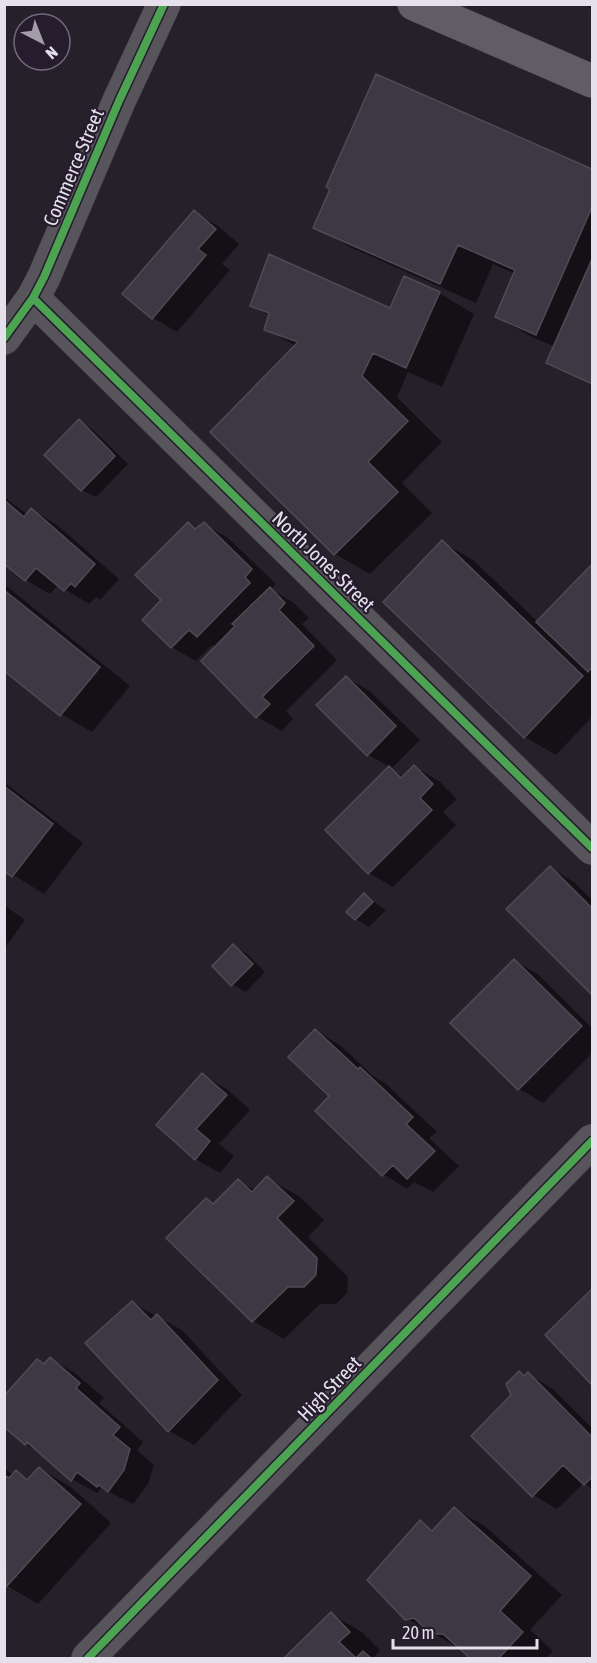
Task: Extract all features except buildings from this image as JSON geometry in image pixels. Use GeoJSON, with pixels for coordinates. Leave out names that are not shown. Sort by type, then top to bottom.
{"type":"FeatureCollection","features":[{"type":"Feature","properties":{"kind":"main road"},"geometry":{"type":"LineString","coordinates":[[414,4],[592,81]]}},
{"type":"Feature","properties":{"kind":"street","name":"Commerce Street"},"geometry":{"type":"LineString","coordinates":[[4,338],[33,298],[44,277],[119,101],[164,4]]}},
{"type":"Feature","properties":{"kind":"street","name":"North Jones Street"},"geometry":{"type":"LineString","coordinates":[[33,298],[592,848]]}},
{"type":"Feature","properties":{"kind":"street","name":"High Street"},"geometry":{"type":"LineString","coordinates":[[88,1659],[592,1141]]}},
{"type":"Feature","properties":{"kind":"cycle path"},"geometry":{"type":"LineString","coordinates":[[4,338],[33,298],[44,277],[119,101],[164,4]]}},
{"type":"Feature","properties":{"kind":"cycle path"},"geometry":{"type":"LineString","coordinates":[[33,298],[592,848]]}},
{"type":"Feature","properties":{"kind":"cycle path"},"geometry":{"type":"LineString","coordinates":[[88,1658],[592,1141]]}}]}
